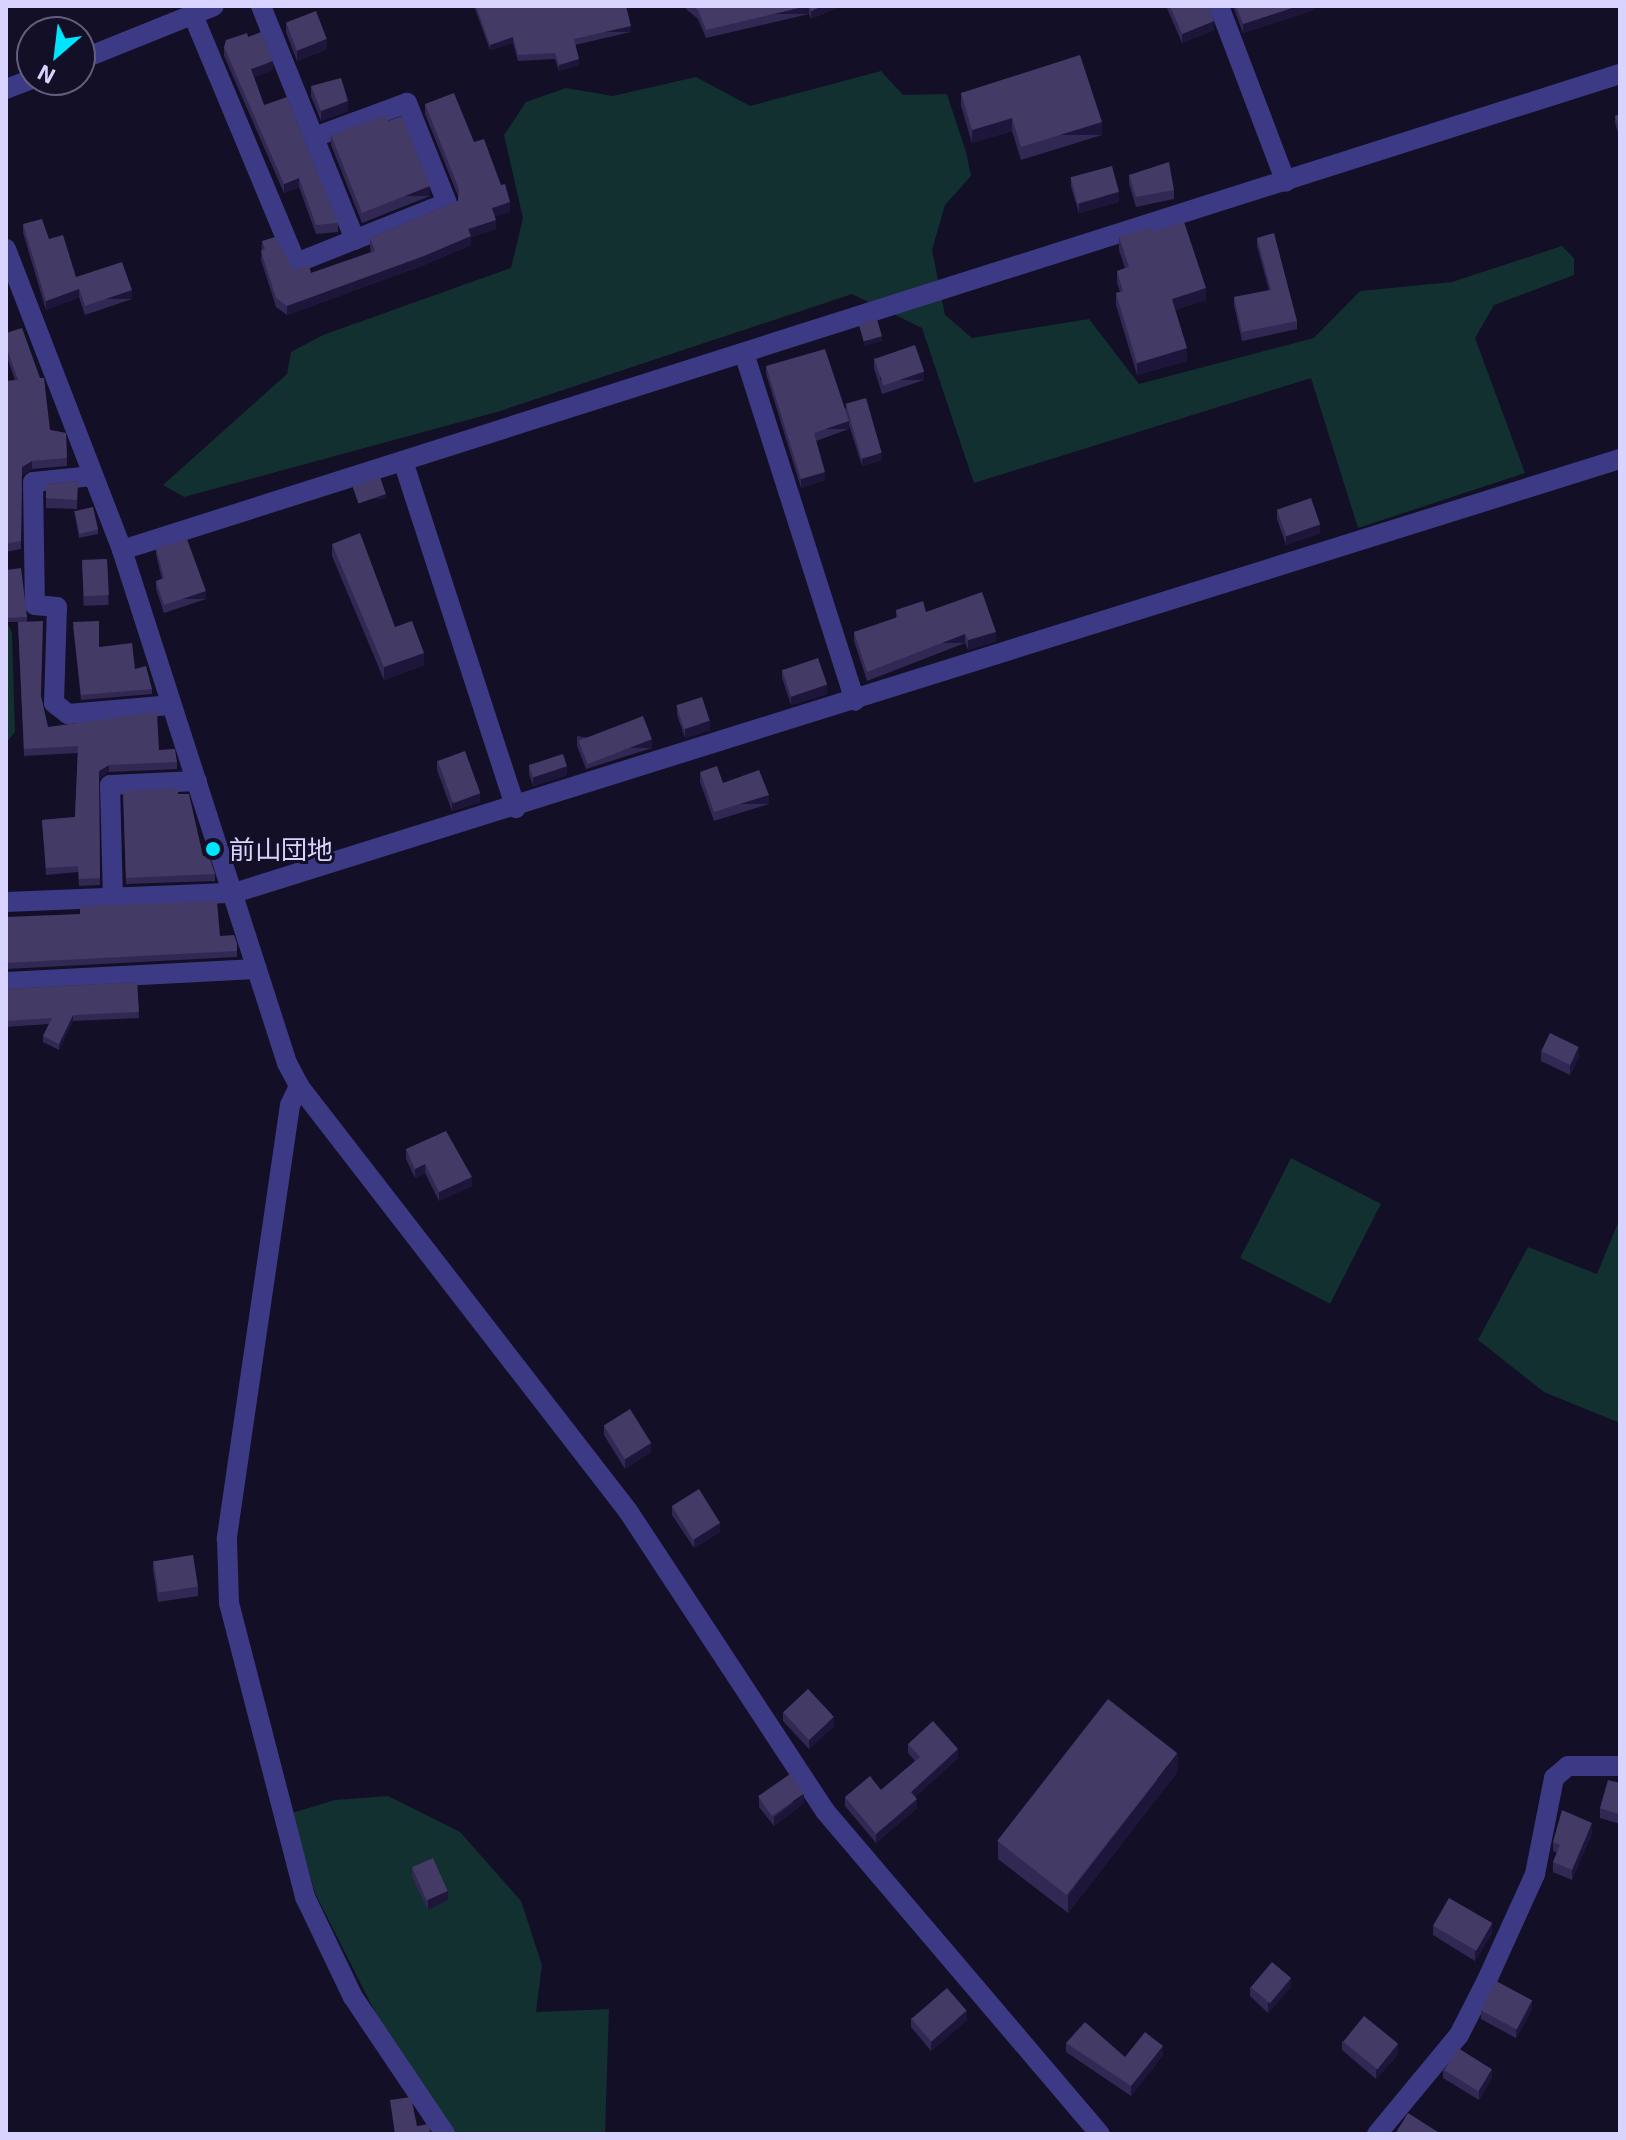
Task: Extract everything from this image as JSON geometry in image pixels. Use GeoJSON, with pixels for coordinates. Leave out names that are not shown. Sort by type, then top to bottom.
{"type":"FeatureCollection","features":[{"type":"Feature","properties":{"kind":"street"},"geometry":{"type":"LineString","coordinates":[[96,54],[214,6]]}},
{"type":"Feature","properties":{"kind":"street"},"geometry":{"type":"LineString","coordinates":[[261,6],[355,240]]}},
{"type":"Feature","properties":{"kind":"street"},"geometry":{"type":"LineString","coordinates":[[1219,6],[1286,182]]}},
{"type":"Feature","properties":{"kind":"street"},"geometry":{"type":"LineString","coordinates":[[193,15],[296,263],[447,203],[407,103],[314,137]]}},
{"type":"Feature","properties":{"kind":"street"},"geometry":{"type":"LineString","coordinates":[[122,550],[1620,74]]}},
{"type":"Feature","properties":{"kind":"street"},"geometry":{"type":"LineString","coordinates":[[6,249],[122,550],[257,969],[299,1086],[620,1500],[825,1811],[1100,2134]]}},
{"type":"Feature","properties":{"kind":"street"},"geometry":{"type":"LineString","coordinates":[[744,353],[855,701]]}},
{"type":"Feature","properties":{"kind":"street"},"geometry":{"type":"LineString","coordinates":[[6,902],[234,893],[516,808],[1620,459]]}},
{"type":"Feature","properties":{"kind":"street"},"geometry":{"type":"LineString","coordinates":[[403,461],[516,808]]}},
{"type":"Feature","properties":{"kind":"street"},"geometry":{"type":"LineString","coordinates":[[93,476],[33,482],[35,605],[57,607],[54,703],[68,714],[170,705]]}},
{"type":"Feature","properties":{"kind":"street"},"geometry":{"type":"LineString","coordinates":[[113,899],[110,785],[197,781]]}},
{"type":"Feature","properties":{"kind":"street"},"geometry":{"type":"LineString","coordinates":[[6,982],[257,969]]}},
{"type":"Feature","properties":{"kind":"street"},"geometry":{"type":"LineString","coordinates":[[299,1086],[290,1105],[227,1539],[229,1603],[305,1897],[353,1997],[445,2134]]}},
{"type":"Feature","properties":{"kind":"street"},"geometry":{"type":"LineString","coordinates":[[1377,2134],[1459,2035],[1535,1874],[1554,1778],[1568,1766],[1620,1766]]}},
{"type":"Feature","properties":{"kind":"green space"},"geometry":{"type":"Polygon","coordinates":[[[881,71],[903,95],[947,94],[966,152],[971,176],[945,205],[932,250],[945,315],[972,338],[1089,319],[1139,384],[1314,338],[1360,291],[1452,282],[1562,246],[1574,258],[1574,275],[1494,305],[1475,338],[1525,473],[1358,528],[1311,378],[974,483],[922,328],[852,294],[497,412],[184,497],[163,485],[287,374],[291,352],[323,335],[511,268],[523,218],[504,135],[526,102],[566,88],[613,96],[696,77],[750,106],[881,71]]]}},
{"type":"Feature","properties":{"kind":"green space"},"geometry":{"type":"Polygon","coordinates":[[[6,621],[12,632],[15,732],[6,743],[6,621]]]}},
{"type":"Feature","properties":{"kind":"green space"},"geometry":{"type":"Polygon","coordinates":[[[1291,1158],[1381,1204],[1330,1304],[1240,1258],[1291,1158]]]}},
{"type":"Feature","properties":{"kind":"green space"},"geometry":{"type":"Polygon","coordinates":[[[1620,1218],[1620,1423],[1544,1392],[1478,1340],[1528,1247],[1597,1274],[1620,1218]]]}},
{"type":"Feature","properties":{"kind":"green space"},"geometry":{"type":"Polygon","coordinates":[[[388,1796],[460,1832],[521,1901],[542,1965],[536,2012],[609,2009],[605,2134],[455,2134],[378,2018],[315,1893],[292,1813],[335,1800],[388,1796]]]}},
{"type":"Feature","properties":{"kind":"building"},"geometry":{"type":"Polygon","coordinates":[[[476,6],[626,6],[631,26],[574,39],[579,59],[559,65],[555,53],[518,55],[513,37],[490,45],[476,6]]]}},
{"type":"Feature","properties":{"kind":"building"},"geometry":{"type":"Polygon","coordinates":[[[693,6],[808,6],[706,30],[698,10],[693,6]]]}},
{"type":"Feature","properties":{"kind":"building"},"geometry":{"type":"Polygon","coordinates":[[[1170,6],[1209,6],[1214,21],[1182,34],[1170,6]]]}},
{"type":"Feature","properties":{"kind":"building"},"geometry":{"type":"Polygon","coordinates":[[[1236,6],[1298,6],[1243,24],[1236,6]]]}},
{"type":"Feature","properties":{"kind":"building"},"geometry":{"type":"Polygon","coordinates":[[[316,11],[327,39],[297,50],[286,22],[316,11]]]}},
{"type":"Feature","properties":{"kind":"building"},"geometry":{"type":"Polygon","coordinates":[[[261,32],[273,61],[251,69],[264,105],[287,97],[338,223],[316,225],[299,178],[284,184],[224,47],[226,40],[261,32]]]}},
{"type":"Feature","properties":{"kind":"building"},"geometry":{"type":"Polygon","coordinates":[[[1080,55],[1102,122],[1021,147],[1012,118],[972,130],[961,93],[1080,55]]]}},
{"type":"Feature","properties":{"kind":"building"},"geometry":{"type":"Polygon","coordinates":[[[341,78],[348,101],[321,111],[311,86],[341,78]]]}},
{"type":"Feature","properties":{"kind":"building"},"geometry":{"type":"Polygon","coordinates":[[[454,93],[474,142],[484,139],[501,185],[505,184],[510,202],[492,208],[496,220],[468,229],[471,236],[424,256],[287,306],[276,298],[261,251],[265,249],[262,241],[275,237],[294,270],[309,265],[311,273],[375,251],[370,238],[458,201],[459,189],[425,104],[454,93]]]}},
{"type":"Feature","properties":{"kind":"building"},"geometry":{"type":"Polygon","coordinates":[[[1620,114],[1620,131],[1615,116],[1620,114]]]}},
{"type":"Feature","properties":{"kind":"building"},"geometry":{"type":"Polygon","coordinates":[[[386,115],[388,121],[402,116],[430,186],[362,213],[331,135],[386,115]]]}},
{"type":"Feature","properties":{"kind":"building"},"geometry":{"type":"Polygon","coordinates":[[[1169,162],[1174,190],[1136,197],[1129,175],[1169,162]]]}},
{"type":"Feature","properties":{"kind":"building"},"geometry":{"type":"Polygon","coordinates":[[[1112,166],[1119,192],[1077,203],[1070,177],[1112,166]]]}},
{"type":"Feature","properties":{"kind":"building"},"geometry":{"type":"Polygon","coordinates":[[[42,219],[49,239],[63,235],[76,277],[122,262],[132,290],[85,306],[77,282],[79,289],[46,301],[23,224],[42,219]]]}},
{"type":"Feature","properties":{"kind":"building"},"geometry":{"type":"Polygon","coordinates":[[[1184,222],[1206,288],[1172,299],[1187,348],[1137,363],[1116,293],[1123,291],[1117,271],[1129,267],[1119,237],[1151,227],[1153,232],[1184,222]]]}},
{"type":"Feature","properties":{"kind":"building"},"geometry":{"type":"Polygon","coordinates":[[[1274,233],[1297,321],[1242,332],[1234,297],[1271,290],[1257,238],[1274,233]]]}},
{"type":"Feature","properties":{"kind":"building"},"geometry":{"type":"Polygon","coordinates":[[[877,319],[882,336],[864,342],[859,324],[877,319]]]}},
{"type":"Feature","properties":{"kind":"building"},"geometry":{"type":"Polygon","coordinates":[[[22,328],[40,378],[44,378],[50,430],[66,433],[67,458],[32,461],[22,467],[21,541],[6,544],[6,381],[18,380],[6,346],[6,333],[22,328]]]}},
{"type":"Feature","properties":{"kind":"building"},"geometry":{"type":"Polygon","coordinates":[[[915,345],[924,371],[883,385],[874,359],[915,345]]]}},
{"type":"Feature","properties":{"kind":"building"},"geometry":{"type":"Polygon","coordinates":[[[825,349],[849,421],[814,433],[825,472],[801,479],[766,366],[825,349]]]}},
{"type":"Feature","properties":{"kind":"building"},"geometry":{"type":"Polygon","coordinates":[[[866,398],[882,453],[862,459],[846,404],[866,398]]]}},
{"type":"Feature","properties":{"kind":"building"},"geometry":{"type":"Polygon","coordinates":[[[380,477],[386,494],[358,503],[353,486],[380,477]]]}},
{"type":"Feature","properties":{"kind":"building"},"geometry":{"type":"Polygon","coordinates":[[[78,481],[77,500],[46,498],[46,484],[78,481]]]}},
{"type":"Feature","properties":{"kind":"building"},"geometry":{"type":"Polygon","coordinates":[[[1311,498],[1320,524],[1286,536],[1277,510],[1311,498]]]}},
{"type":"Feature","properties":{"kind":"building"},"geometry":{"type":"Polygon","coordinates":[[[93,507],[98,529],[80,534],[74,511],[93,507]]]}},
{"type":"Feature","properties":{"kind":"building"},"geometry":{"type":"Polygon","coordinates":[[[360,533],[395,627],[412,621],[424,653],[384,667],[332,544],[360,533]]]}},
{"type":"Feature","properties":{"kind":"building"},"geometry":{"type":"Polygon","coordinates":[[[187,539],[206,591],[164,605],[156,581],[164,578],[156,548],[187,539]]]}},
{"type":"Feature","properties":{"kind":"building"},"geometry":{"type":"Polygon","coordinates":[[[107,559],[109,595],[84,596],[82,560],[107,559]]]}},
{"type":"Feature","properties":{"kind":"building"},"geometry":{"type":"Polygon","coordinates":[[[21,568],[27,617],[6,618],[6,570],[21,568]]]}},
{"type":"Feature","properties":{"kind":"building"},"geometry":{"type":"Polygon","coordinates":[[[982,592],[996,632],[968,640],[965,634],[867,672],[854,632],[898,617],[896,610],[923,601],[926,612],[982,592]]]}},
{"type":"Feature","properties":{"kind":"building"},"geometry":{"type":"Polygon","coordinates":[[[43,621],[41,696],[48,727],[157,712],[159,750],[175,749],[177,762],[109,765],[99,771],[100,878],[79,879],[78,866],[46,868],[42,820],[75,817],[78,746],[24,749],[18,622],[43,621]]]}},
{"type":"Feature","properties":{"kind":"building"},"geometry":{"type":"Polygon","coordinates":[[[99,621],[99,647],[132,643],[135,669],[146,666],[152,689],[81,695],[73,622],[99,621]]]}},
{"type":"Feature","properties":{"kind":"building"},"geometry":{"type":"Polygon","coordinates":[[[818,658],[827,684],[791,697],[782,670],[818,658]]]}},
{"type":"Feature","properties":{"kind":"building"},"geometry":{"type":"Polygon","coordinates":[[[702,697],[710,721],[684,729],[676,705],[702,697]]]}},
{"type":"Feature","properties":{"kind":"building"},"geometry":{"type":"Polygon","coordinates":[[[643,716],[652,739],[588,764],[579,741],[643,716]]]}},
{"type":"Feature","properties":{"kind":"building"},"geometry":{"type":"Polygon","coordinates":[[[465,751],[480,793],[453,803],[438,761],[465,751]]]}},
{"type":"Feature","properties":{"kind":"building"},"geometry":{"type":"Polygon","coordinates":[[[563,754],[567,766],[533,777],[529,765],[563,754]]]}},
{"type":"Feature","properties":{"kind":"building"},"geometry":{"type":"Polygon","coordinates":[[[717,766],[723,783],[759,770],[769,795],[714,812],[700,772],[717,766]]]}},
{"type":"Feature","properties":{"kind":"building"},"geometry":{"type":"Polygon","coordinates":[[[178,788],[178,794],[189,794],[203,856],[209,856],[215,874],[126,878],[123,791],[178,788]]]}},
{"type":"Feature","properties":{"kind":"building"},"geometry":{"type":"Polygon","coordinates":[[[217,901],[220,936],[234,935],[237,951],[6,963],[6,917],[80,914],[80,906],[217,901]]]}},
{"type":"Feature","properties":{"kind":"building"},"geometry":{"type":"Polygon","coordinates":[[[137,982],[139,1012],[73,1015],[59,1044],[43,1036],[52,1018],[6,1021],[6,989],[137,982]]]}},
{"type":"Feature","properties":{"kind":"building"},"geometry":{"type":"Polygon","coordinates":[[[1550,1033],[1579,1047],[1570,1065],[1541,1051],[1550,1033]]]}},
{"type":"Feature","properties":{"kind":"building"},"geometry":{"type":"Polygon","coordinates":[[[446,1131],[472,1177],[439,1192],[425,1164],[415,1169],[406,1149],[446,1131]]]}},
{"type":"Feature","properties":{"kind":"building"},"geometry":{"type":"Polygon","coordinates":[[[630,1409],[651,1443],[625,1459],[604,1425],[630,1409]]]}},
{"type":"Feature","properties":{"kind":"building"},"geometry":{"type":"Polygon","coordinates":[[[699,1489],[720,1523],[693,1540],[672,1506],[699,1489]]]}},
{"type":"Feature","properties":{"kind":"building"},"geometry":{"type":"Polygon","coordinates":[[[193,1555],[198,1587],[158,1593],[153,1561],[193,1555]]]}},
{"type":"Feature","properties":{"kind":"building"},"geometry":{"type":"Polygon","coordinates":[[[808,1689],[834,1717],[809,1740],[783,1712],[808,1689]]]}},
{"type":"Feature","properties":{"kind":"building"},"geometry":{"type":"Polygon","coordinates":[[[1108,1699],[1177,1753],[1067,1895],[997,1841],[1108,1699]]]}},
{"type":"Feature","properties":{"kind":"building"},"geometry":{"type":"Polygon","coordinates":[[[933,1721],[958,1749],[911,1792],[917,1799],[876,1834],[845,1797],[870,1776],[881,1790],[920,1757],[908,1744],[933,1721]]]}},
{"type":"Feature","properties":{"kind":"building"},"geometry":{"type":"Polygon","coordinates":[[[790,1774],[804,1794],[772,1816],[758,1796],[790,1774]]]}},
{"type":"Feature","properties":{"kind":"building"},"geometry":{"type":"Polygon","coordinates":[[[1608,1780],[1620,1783],[1620,1815],[1600,1808],[1608,1780]]]}},
{"type":"Feature","properties":{"kind":"building"},"geometry":{"type":"Polygon","coordinates":[[[1562,1810],[1592,1823],[1572,1870],[1553,1862],[1560,1845],[1553,1842],[1562,1810]]]}},
{"type":"Feature","properties":{"kind":"building"},"geometry":{"type":"Polygon","coordinates":[[[433,1858],[448,1891],[427,1900],[412,1867],[433,1858]]]}},
{"type":"Feature","properties":{"kind":"building"},"geometry":{"type":"Polygon","coordinates":[[[1449,1898],[1492,1923],[1476,1951],[1433,1926],[1449,1898]]]}},
{"type":"Feature","properties":{"kind":"building"},"geometry":{"type":"Polygon","coordinates":[[[1272,1962],[1291,1978],[1270,2003],[1251,1987],[1272,1962]]]}},
{"type":"Feature","properties":{"kind":"building"},"geometry":{"type":"Polygon","coordinates":[[[1496,1981],[1532,2000],[1517,2029],[1481,2010],[1496,1981]]]}},
{"type":"Feature","properties":{"kind":"building"},"geometry":{"type":"Polygon","coordinates":[[[947,1988],[967,2011],[931,2041],[912,2019],[947,1988]]]}},
{"type":"Feature","properties":{"kind":"building"},"geometry":{"type":"Polygon","coordinates":[[[1364,2016],[1398,2044],[1377,2069],[1343,2042],[1364,2016]]]}},
{"type":"Feature","properties":{"kind":"building"},"geometry":{"type":"Polygon","coordinates":[[[1085,2022],[1125,2057],[1145,2032],[1163,2046],[1131,2086],[1066,2043],[1085,2022]]]}},
{"type":"Feature","properties":{"kind":"building"},"geometry":{"type":"Polygon","coordinates":[[[1458,2048],[1492,2069],[1478,2091],[1444,2070],[1458,2048]]]}},
{"type":"Feature","properties":{"kind":"building"},"geometry":{"type":"Polygon","coordinates":[[[411,2097],[417,2126],[429,2124],[430,2134],[395,2134],[390,2100],[411,2097]]]}},
{"type":"Feature","properties":{"kind":"building"},"geometry":{"type":"Polygon","coordinates":[[[1408,2113],[1441,2134],[1395,2134],[1408,2113]]]}},
{"type":"Feature","properties":{"kind":"place","name":"前山団地"},"geometry":{"type":"Point","coordinates":[213,849]}}]}
